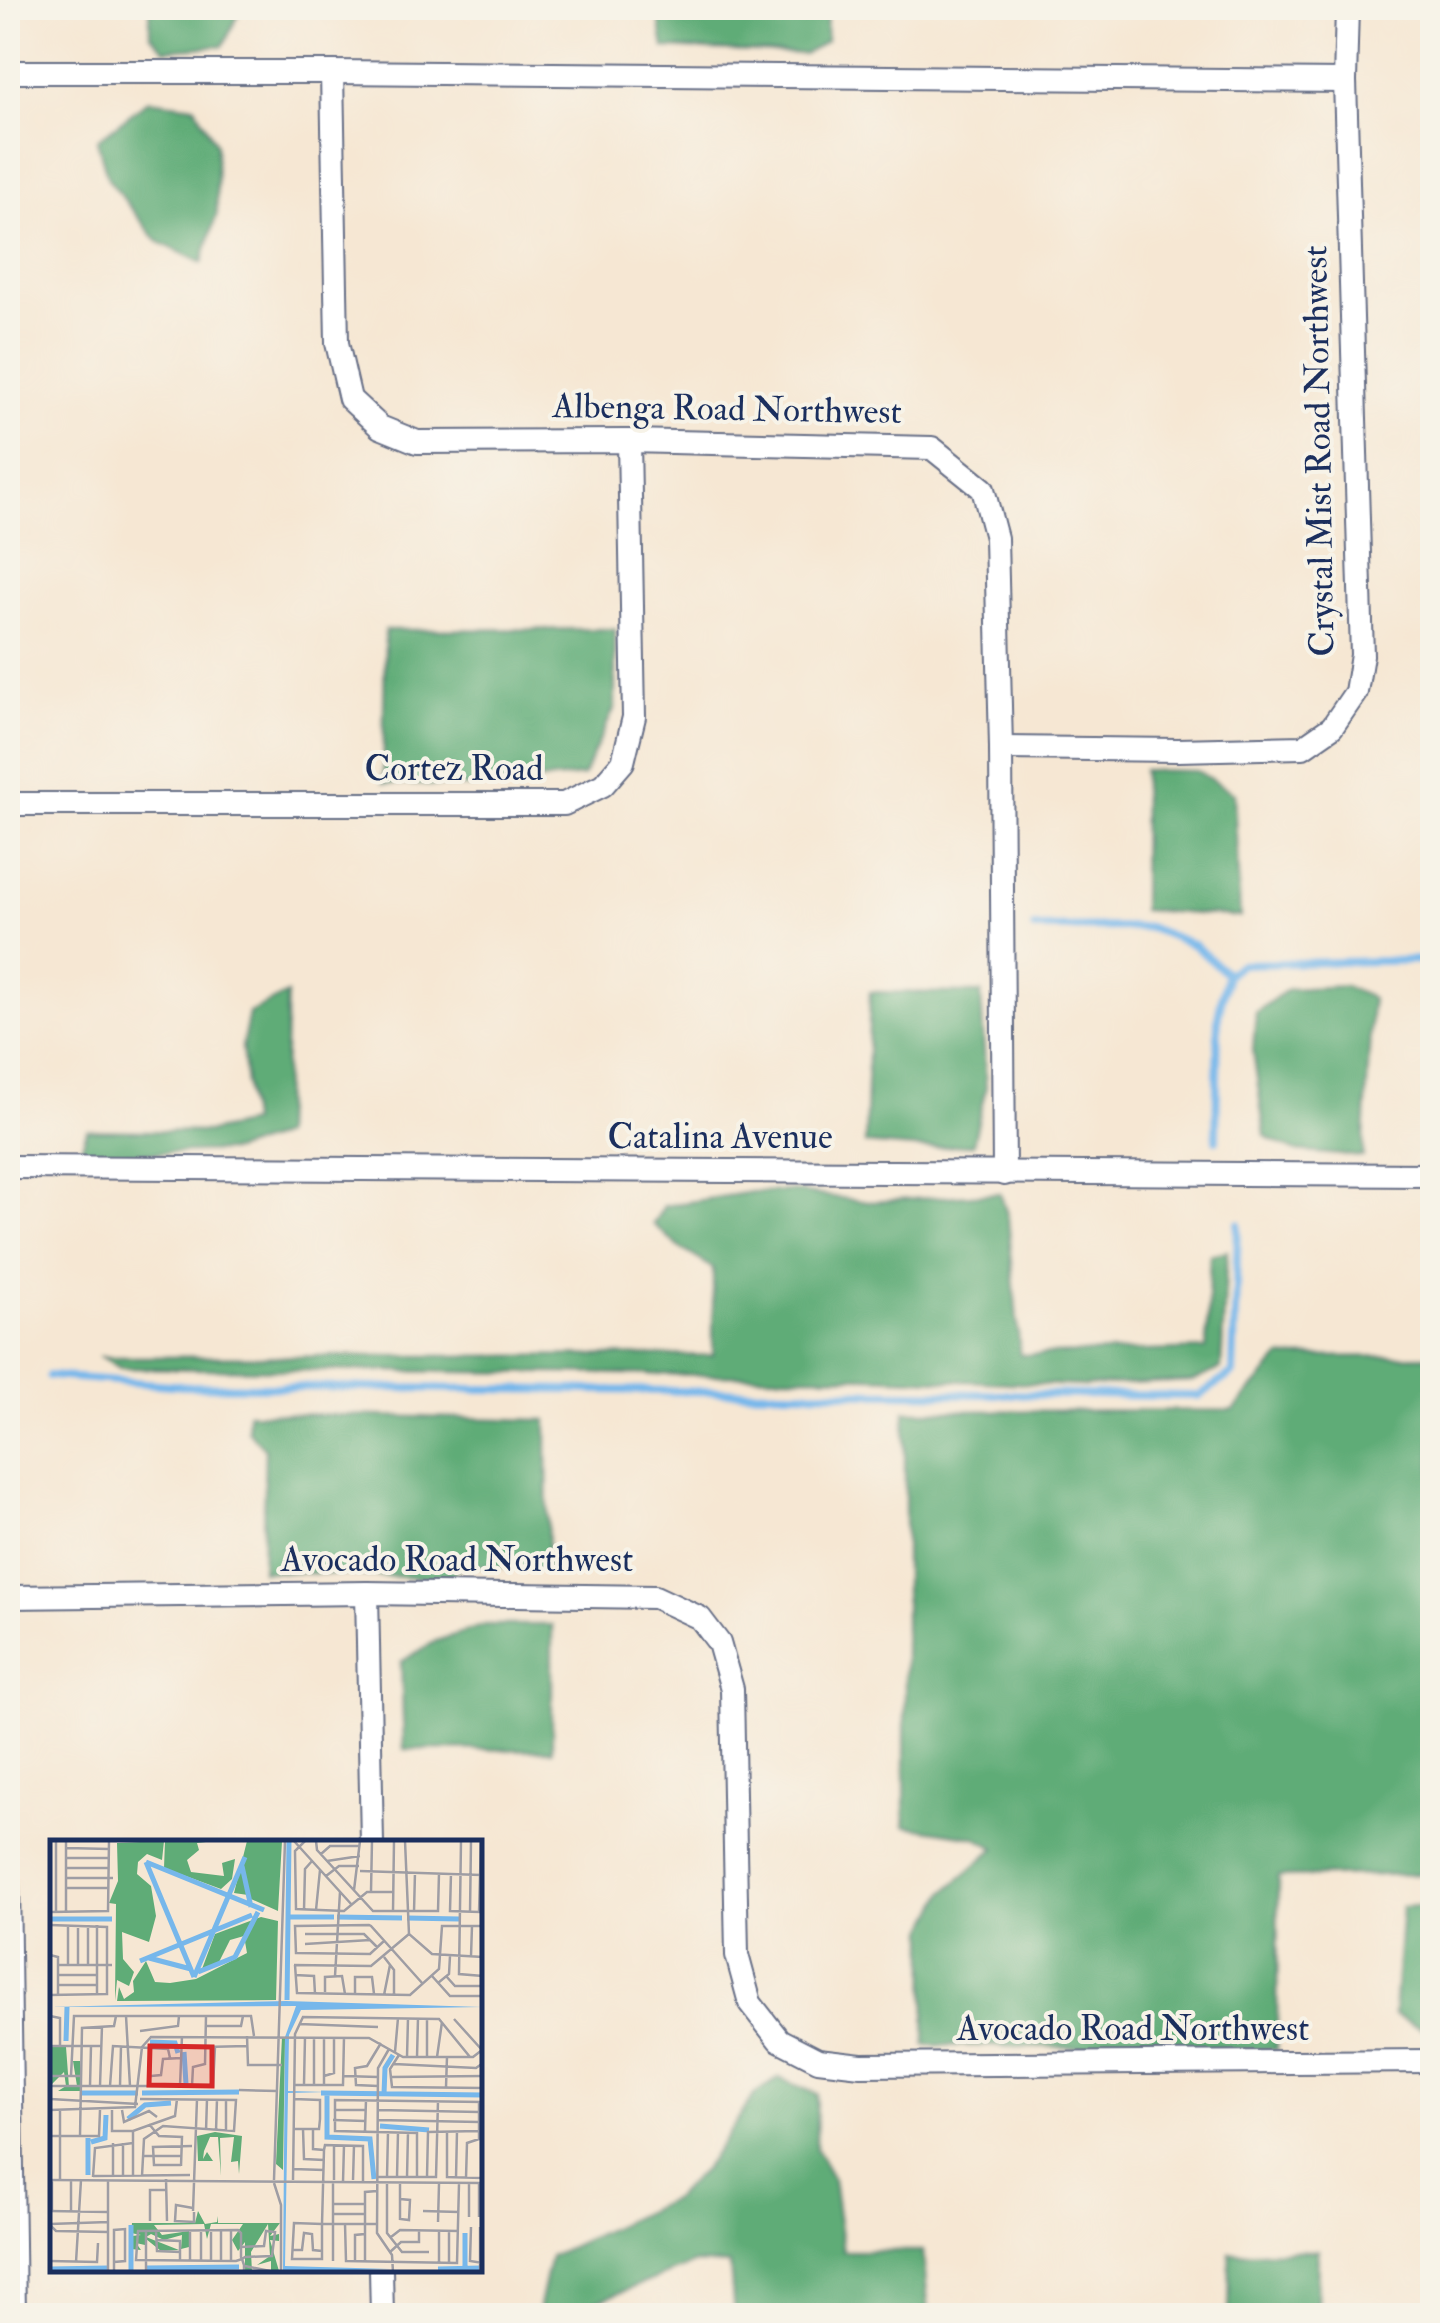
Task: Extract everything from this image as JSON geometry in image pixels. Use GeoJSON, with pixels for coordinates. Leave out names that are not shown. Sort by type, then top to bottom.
{"type":"FeatureCollection","features":[{"type":"Feature","properties":{"kind":"street","name":"Crystal Mist Road Northwest"},"geometry":{"type":"LineString","coordinates":[[1001,748],[1303,747],[1332,727],[1356,692],[1362,655],[1345,81],[1347,8]]}},
{"type":"Feature","properties":{"kind":"street"},"geometry":{"type":"LineString","coordinates":[[8,72],[1345,81]]}},
{"type":"Feature","properties":{"kind":"street","name":"Albenga Road Northwest"},"geometry":{"type":"LineString","coordinates":[[332,72],[337,344],[350,399],[380,428],[417,442],[629,441],[932,448],[983,489],[996,538],[1004,1174]]}},
{"type":"Feature","properties":{"kind":"street","name":"Cortez Road"},"geometry":{"type":"LineString","coordinates":[[8,804],[564,804],[603,784],[622,762],[634,716],[629,441]]}},
{"type":"Feature","properties":{"kind":"street","name":"Catalina Avenue"},"geometry":{"type":"LineString","coordinates":[[8,1167],[1432,1175]]}},
{"type":"Feature","properties":{"kind":"street"},"geometry":{"type":"LineString","coordinates":[[367,1594],[372,1840]]}},
{"type":"Feature","properties":{"kind":"street","name":"Avocado Road Northwest"},"geometry":{"type":"LineString","coordinates":[[8,1596],[655,1596],[700,1618],[719,1643],[732,1689],[737,1955],[750,2004],[779,2040],[818,2060],[862,2066],[1432,2062]]}},
{"type":"Feature","properties":{"kind":"street"},"geometry":{"type":"LineString","coordinates":[[8,1878],[14,2316]]}},
{"type":"Feature","properties":{"kind":"street"},"geometry":{"type":"LineString","coordinates":[[380,2273],[382,2316]]}},
{"type":"Feature","properties":{"kind":"green space"},"geometry":{"type":"Polygon","coordinates":[[[150,8],[238,8],[239,14],[223,46],[165,50],[150,34],[150,8]]]}},
{"type":"Feature","properties":{"kind":"green space"},"geometry":{"type":"Polygon","coordinates":[[[657,8],[827,8],[826,41],[804,54],[664,48],[657,8]]]}},
{"type":"Feature","properties":{"kind":"green space"},"geometry":{"type":"Polygon","coordinates":[[[149,100],[195,106],[216,144],[217,213],[202,263],[157,241],[108,179],[97,140],[149,100]]]}},
{"type":"Feature","properties":{"kind":"green space"},"geometry":{"type":"Polygon","coordinates":[[[615,629],[615,707],[583,776],[469,787],[383,783],[385,630],[615,629]]]}},
{"type":"Feature","properties":{"kind":"green space"},"geometry":{"type":"Polygon","coordinates":[[[1143,770],[1197,771],[1234,793],[1240,917],[1142,910],[1143,770]]]}},
{"type":"Feature","properties":{"kind":"green space"},"geometry":{"type":"Polygon","coordinates":[[[1345,986],[1372,998],[1363,1157],[1294,1151],[1265,1136],[1253,1050],[1256,1012],[1288,989],[1345,986]]]}},
{"type":"Feature","properties":{"kind":"green space"},"geometry":{"type":"Polygon","coordinates":[[[870,992],[981,993],[986,1087],[973,1144],[926,1149],[865,1144],[870,992]]]}},
{"type":"Feature","properties":{"kind":"green space"},"geometry":{"type":"Polygon","coordinates":[[[287,994],[282,1136],[233,1151],[79,1155],[87,1130],[209,1132],[250,1123],[242,1047],[249,1013],[287,994]]]}},
{"type":"Feature","properties":{"kind":"green space"},"geometry":{"type":"Polygon","coordinates":[[[791,1191],[869,1202],[1000,1193],[1008,1217],[1020,1355],[1206,1349],[1210,1255],[1227,1251],[1221,1369],[1192,1381],[1084,1386],[867,1377],[120,1368],[102,1357],[713,1355],[713,1268],[680,1248],[653,1224],[664,1206],[751,1192],[791,1191]]]}},
{"type":"Feature","properties":{"kind":"green space"},"geometry":{"type":"Polygon","coordinates":[[[1432,1356],[1432,1874],[1278,1877],[1277,2050],[925,2045],[926,1929],[945,1892],[995,1848],[975,1837],[905,1826],[905,1411],[1234,1410],[1281,1357],[1432,1356]]]}},
{"type":"Feature","properties":{"kind":"green space"},"geometry":{"type":"Polygon","coordinates":[[[248,1413],[547,1420],[548,1569],[464,1565],[447,1579],[262,1571],[265,1449],[247,1430],[248,1413]]]}},
{"type":"Feature","properties":{"kind":"green space"},"geometry":{"type":"Polygon","coordinates":[[[485,1625],[552,1625],[552,1750],[404,1749],[401,1662],[436,1641],[485,1625]]]}},
{"type":"Feature","properties":{"kind":"green space"},"geometry":{"type":"Polygon","coordinates":[[[1432,1905],[1432,2033],[1394,2015],[1402,1907],[1432,1905]]]}},
{"type":"Feature","properties":{"kind":"green space"},"geometry":{"type":"Polygon","coordinates":[[[779,2078],[817,2094],[816,2149],[833,2179],[843,2251],[923,2251],[929,2315],[734,2315],[730,2265],[695,2263],[578,2309],[577,2315],[540,2315],[550,2256],[673,2199],[705,2168],[755,2094],[779,2078]]]}},
{"type":"Feature","properties":{"kind":"green space"},"geometry":{"type":"Polygon","coordinates":[[[1318,2250],[1317,2315],[1229,2315],[1230,2253],[1318,2250]]]}},
{"type":"Feature","properties":{"kind":"waterway"},"geometry":{"type":"LineString","coordinates":[[1034,928],[1148,927],[1194,945],[1227,974]]}},
{"type":"Feature","properties":{"kind":"waterway"},"geometry":{"type":"LineString","coordinates":[[1216,1140],[1218,1017],[1227,974],[1241,964],[1432,960]]}},
{"type":"Feature","properties":{"kind":"waterway"},"geometry":{"type":"LineString","coordinates":[[49,1376],[185,1386],[1199,1396],[1233,1373],[1238,1224]]}}]}
